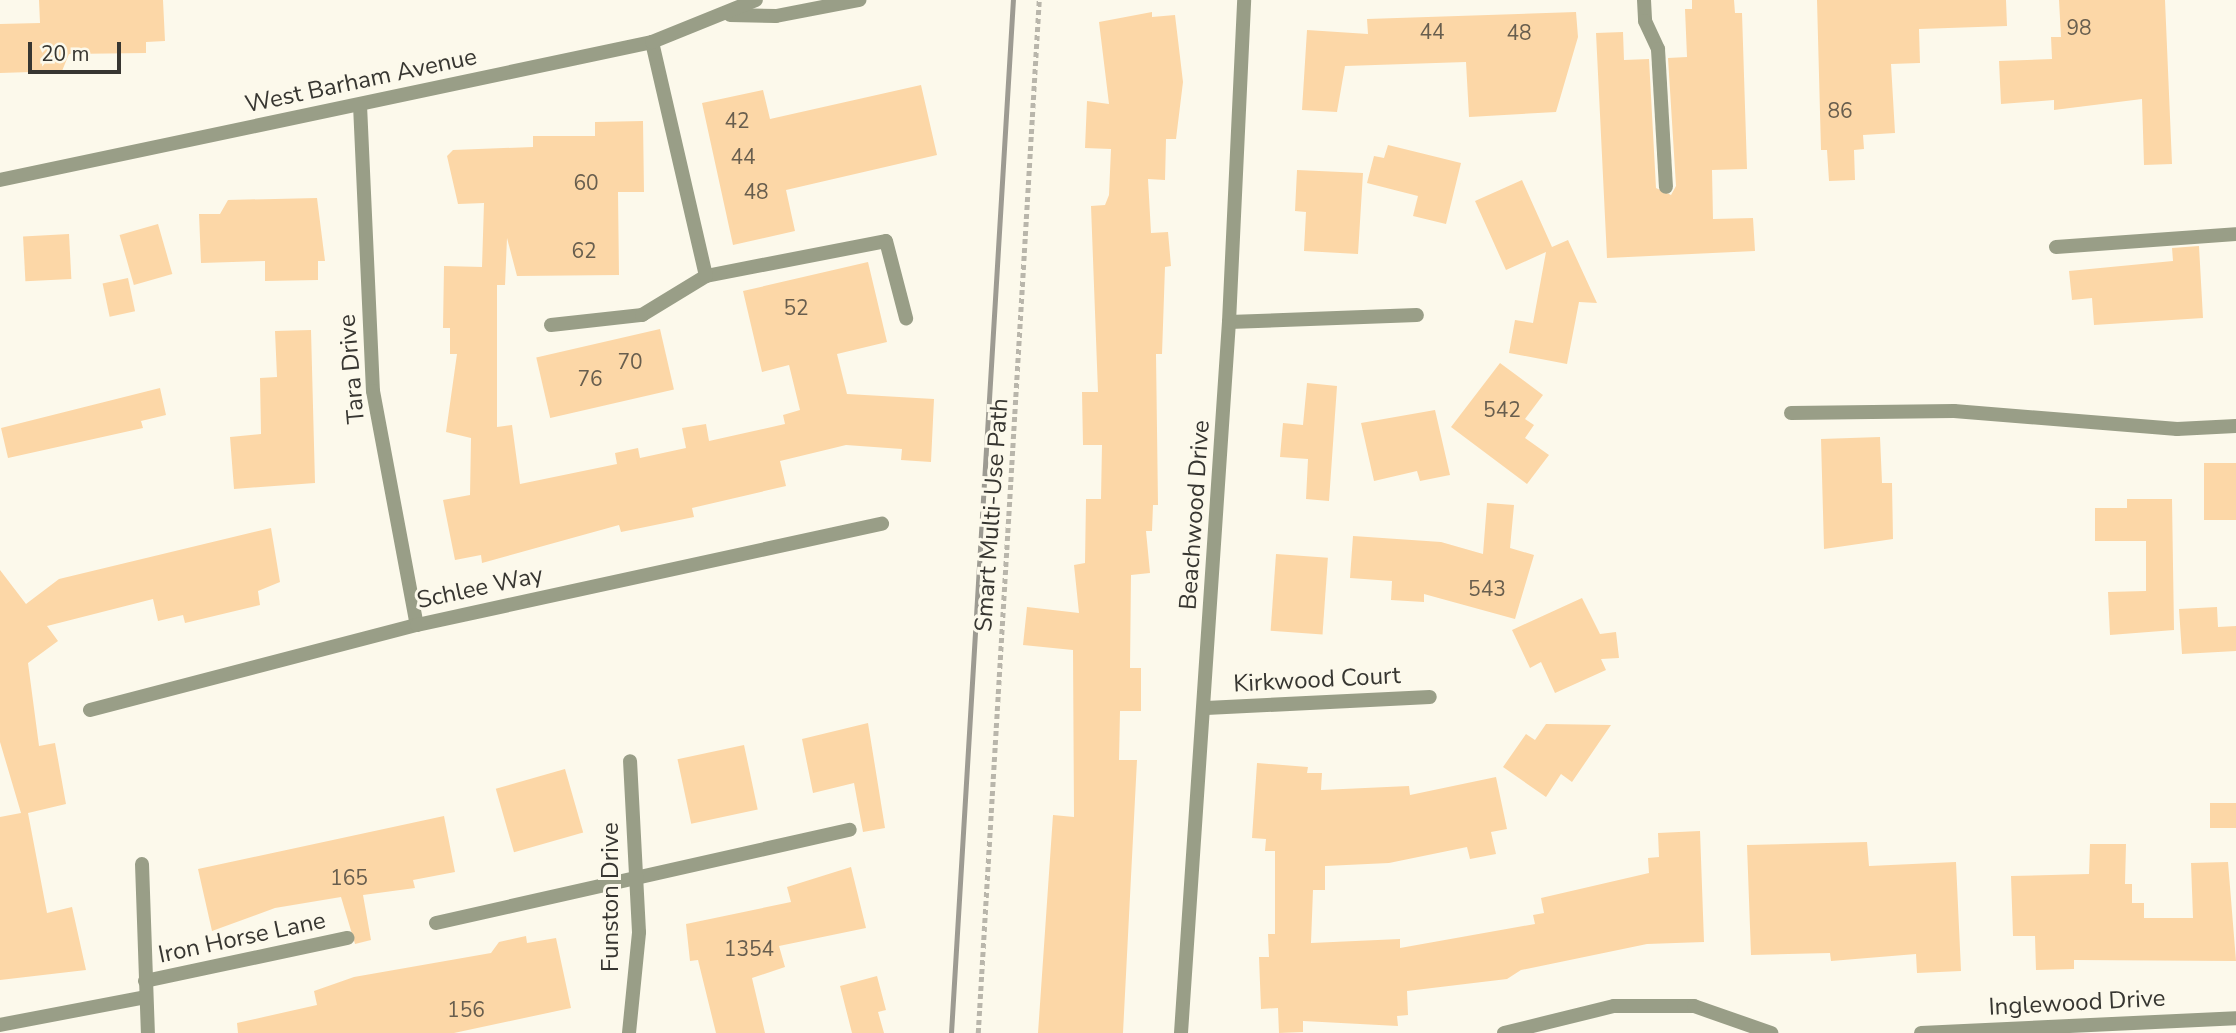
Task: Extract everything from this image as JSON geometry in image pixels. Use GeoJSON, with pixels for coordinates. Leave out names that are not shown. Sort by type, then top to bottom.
{"type":"FeatureCollection","features":[{"type":"Feature","properties":{"kind":"street"},"geometry":{"type":"LineString","coordinates":[[729,15],[730,0]]}},
{"type":"Feature","properties":{"kind":"street","name":"West Barham Avenue"},"geometry":{"type":"LineString","coordinates":[[0,180],[652,42],[729,15],[756,0]]}},
{"type":"Feature","properties":{"kind":"street","name":"West Barham Avenue"},"geometry":{"type":"LineString","coordinates":[[729,15],[776,16],[859,0]]}},
{"type":"Feature","properties":{"kind":"street","name":"Beachwood Drive"},"geometry":{"type":"LineString","coordinates":[[1181,1033],[1206,708],[1229,322],[1244,0]]}},
{"type":"Feature","properties":{"kind":"street"},"geometry":{"type":"LineString","coordinates":[[1644,0],[1645,21],[1658,49],[1666,187]]}},
{"type":"Feature","properties":{"kind":"street"},"geometry":{"type":"LineString","coordinates":[[652,42],[706,275]]}},
{"type":"Feature","properties":{"kind":"street","name":"Tara Drive"},"geometry":{"type":"LineString","coordinates":[[360,105],[373,391],[417,625]]}},
{"type":"Feature","properties":{"kind":"street"},"geometry":{"type":"LineString","coordinates":[[2056,247],[2236,234]]}},
{"type":"Feature","properties":{"kind":"street"},"geometry":{"type":"LineString","coordinates":[[551,325],[642,315],[706,275],[886,241],[906,318]]}},
{"type":"Feature","properties":{"kind":"street"},"geometry":{"type":"LineString","coordinates":[[1229,322],[1417,316]]}},
{"type":"Feature","properties":{"kind":"street"},"geometry":{"type":"LineString","coordinates":[[1791,413],[1954,411],[2177,429],[2236,426]]}},
{"type":"Feature","properties":{"kind":"street","name":"Schlee Way"},"geometry":{"type":"LineString","coordinates":[[90,710],[417,625],[882,524]]}},
{"type":"Feature","properties":{"kind":"street","name":"Kirkwood Court"},"geometry":{"type":"LineString","coordinates":[[1206,708],[1430,697]]}},
{"type":"Feature","properties":{"kind":"street","name":"Funston Drive"},"geometry":{"type":"LineString","coordinates":[[629,1033],[636,880],[630,761]]}},
{"type":"Feature","properties":{"kind":"street"},"geometry":{"type":"LineString","coordinates":[[436,923],[850,830]]}},
{"type":"Feature","properties":{"kind":"street"},"geometry":{"type":"LineString","coordinates":[[142,864],[148,1033]]}},
{"type":"Feature","properties":{"kind":"street","name":"Iron Horse Lane"},"geometry":{"type":"LineString","coordinates":[[145,981],[347,939]]}},
{"type":"Feature","properties":{"kind":"street"},"geometry":{"type":"LineString","coordinates":[[0,1026],[145,997]]}},
{"type":"Feature","properties":{"kind":"street"},"geometry":{"type":"LineString","coordinates":[[1504,1033],[1614,1006],[1694,1006],[1771,1033]]}},
{"type":"Feature","properties":{"kind":"street","name":"Inglewood Drive"},"geometry":{"type":"LineString","coordinates":[[1921,1033],[2236,1018]]}},
{"type":"Feature","properties":{"kind":"path","name":"Smart Multi-Use Path"},"geometry":{"type":"LineString","coordinates":[[978,1033],[1039,0]]}},
{"type":"Feature","properties":{"kind":"building"},"geometry":{"type":"Polygon","coordinates":[[[39,0],[163,0],[165,41],[146,42],[146,53],[69,54],[62,71],[0,73],[0,24],[40,23],[39,0]]]}},
{"type":"Feature","properties":{"kind":"building"},"geometry":{"type":"Polygon","coordinates":[[[1692,0],[1734,0],[1735,13],[1742,13],[1747,169],[1712,170],[1713,219],[1753,218],[1755,251],[1607,258],[1596,33],[1623,32],[1624,60],[1649,59],[1656,188],[1671,195],[1676,186],[1668,58],[1687,57],[1685,9],[1692,9],[1692,0]]]}},
{"type":"Feature","properties":{"kind":"building"},"geometry":{"type":"Polygon","coordinates":[[[1817,0],[2006,0],[2007,26],[1919,29],[1920,63],[1891,64],[1895,133],[1863,135],[1864,149],[1854,150],[1855,180],[1829,181],[1827,150],[1821,150],[1817,0]]]}},
{"type":"Feature","properties":{"kind":"building"},"geometry":{"type":"Polygon","coordinates":[[[2059,0],[2165,0],[2172,164],[2144,165],[2142,99],[2054,110],[2054,100],[2001,104],[1999,61],[2052,59],[2051,37],[2061,37],[2059,0]]]}},
{"type":"Feature","properties":{"kind":"building"},"geometry":{"type":"Polygon","coordinates":[[[1152,12],[1152,17],[1175,15],[1183,82],[1176,139],[1166,139],[1165,180],[1148,179],[1151,233],[1168,232],[1171,266],[1165,267],[1162,354],[1156,354],[1158,505],[1153,505],[1152,531],[1146,531],[1150,573],[1131,575],[1130,668],[1141,668],[1141,711],[1120,711],[1119,760],[1137,760],[1123,1033],[1038,1033],[1053,815],[1074,817],[1073,650],[1023,645],[1027,607],[1079,613],[1074,565],[1085,563],[1086,499],[1101,499],[1102,445],[1083,445],[1082,392],[1098,392],[1091,206],[1105,205],[1109,195],[1111,149],[1085,148],[1087,101],[1109,104],[1099,22],[1152,12]]]}},
{"type":"Feature","properties":{"kind":"building"},"geometry":{"type":"Polygon","coordinates":[[[1576,12],[1578,37],[1556,112],[1469,117],[1466,62],[1345,66],[1337,112],[1302,110],[1307,30],[1368,34],[1367,19],[1576,12]]]}},
{"type":"Feature","properties":{"kind":"building"},"geometry":{"type":"Polygon","coordinates":[[[921,85],[937,155],[786,190],[795,231],[733,245],[702,103],[763,90],[770,119],[921,85]]]}},
{"type":"Feature","properties":{"kind":"building"},"geometry":{"type":"Polygon","coordinates":[[[643,121],[644,192],[618,192],[619,275],[517,276],[507,238],[505,285],[497,285],[497,427],[512,425],[520,484],[617,464],[615,453],[638,448],[640,458],[686,448],[682,428],[706,424],[709,441],[785,424],[783,415],[800,410],[789,365],[762,372],[743,291],[868,262],[887,342],[837,354],[847,394],[934,399],[931,462],[901,460],[902,449],[846,445],[780,461],[786,486],[692,508],[694,517],[621,532],[619,525],[482,563],[481,555],[455,560],[443,500],[470,495],[471,438],[446,432],[457,354],[450,354],[450,328],[443,328],[444,266],[482,267],[484,203],[458,204],[447,156],[453,150],[533,147],[533,136],[595,136],[595,122],[643,121]]]}},
{"type":"Feature","properties":{"kind":"building"},"geometry":{"type":"Polygon","coordinates":[[[1388,145],[1461,163],[1446,224],[1413,216],[1418,196],[1367,183],[1374,156],[1384,158],[1388,145]]]}},
{"type":"Feature","properties":{"kind":"building"},"geometry":{"type":"Polygon","coordinates":[[[1297,170],[1363,173],[1358,254],[1304,251],[1306,212],[1295,211],[1297,170]]]}},
{"type":"Feature","properties":{"kind":"building"},"geometry":{"type":"Polygon","coordinates":[[[1522,180],[1552,247],[1568,240],[1597,303],[1579,302],[1567,364],[1509,353],[1515,320],[1533,323],[1546,252],[1506,270],[1475,201],[1522,180]]]}},
{"type":"Feature","properties":{"kind":"building"},"geometry":{"type":"Polygon","coordinates":[[[317,198],[325,261],[318,261],[318,280],[265,281],[265,261],[201,263],[199,214],[220,214],[228,200],[317,198]]]}},
{"type":"Feature","properties":{"kind":"building"},"geometry":{"type":"Polygon","coordinates":[[[158,224],[172,274],[134,285],[120,235],[158,224]]]}},
{"type":"Feature","properties":{"kind":"building"},"geometry":{"type":"Polygon","coordinates":[[[69,234],[71,279],[25,281],[23,236],[69,234]]]}},
{"type":"Feature","properties":{"kind":"building"},"geometry":{"type":"Polygon","coordinates":[[[2199,246],[2203,318],[2094,325],[2092,298],[2072,300],[2069,271],[2173,261],[2172,248],[2199,246]]]}},
{"type":"Feature","properties":{"kind":"building"},"geometry":{"type":"Polygon","coordinates":[[[128,278],[135,311],[110,317],[103,283],[128,278]]]}},
{"type":"Feature","properties":{"kind":"building"},"geometry":{"type":"Polygon","coordinates":[[[660,329],[674,389],[550,418],[536,358],[660,329]]]}},
{"type":"Feature","properties":{"kind":"building"},"geometry":{"type":"Polygon","coordinates":[[[311,330],[315,483],[234,489],[230,437],[261,434],[260,378],[277,377],[275,331],[311,330]]]}},
{"type":"Feature","properties":{"kind":"building"},"geometry":{"type":"Polygon","coordinates":[[[1500,363],[1543,395],[1525,419],[1534,425],[1525,438],[1549,455],[1527,484],[1451,427],[1500,363]]]}},
{"type":"Feature","properties":{"kind":"building"},"geometry":{"type":"Polygon","coordinates":[[[1307,383],[1337,386],[1329,501],[1306,499],[1308,459],[1280,457],[1283,423],[1303,425],[1307,383]]]}},
{"type":"Feature","properties":{"kind":"building"},"geometry":{"type":"Polygon","coordinates":[[[160,388],[166,415],[141,421],[143,428],[8,458],[1,428],[160,388]]]}},
{"type":"Feature","properties":{"kind":"building"},"geometry":{"type":"Polygon","coordinates":[[[1435,410],[1450,475],[1420,481],[1417,471],[1374,481],[1361,423],[1435,410]]]}},
{"type":"Feature","properties":{"kind":"building"},"geometry":{"type":"Polygon","coordinates":[[[1880,437],[1882,483],[1892,483],[1893,539],[1824,549],[1821,439],[1880,437]]]}},
{"type":"Feature","properties":{"kind":"building"},"geometry":{"type":"Polygon","coordinates":[[[2204,463],[2236,463],[2236,520],[2204,520],[2204,463]]]}},
{"type":"Feature","properties":{"kind":"building"},"geometry":{"type":"Polygon","coordinates":[[[2127,499],[2172,499],[2174,630],[2110,635],[2108,592],[2146,591],[2146,541],[2095,541],[2095,508],[2127,508],[2127,499]]]}},
{"type":"Feature","properties":{"kind":"building"},"geometry":{"type":"Polygon","coordinates":[[[1487,503],[1514,505],[1510,548],[1534,555],[1515,619],[1424,594],[1424,602],[1391,600],[1392,581],[1350,578],[1353,536],[1441,542],[1483,554],[1487,503]]]}},
{"type":"Feature","properties":{"kind":"building"},"geometry":{"type":"Polygon","coordinates":[[[271,528],[280,582],[258,591],[260,605],[185,623],[183,615],[158,621],[153,599],[47,626],[58,641],[28,663],[39,746],[55,743],[66,804],[28,813],[47,913],[72,907],[86,970],[0,980],[0,817],[21,813],[0,742],[0,570],[26,604],[59,579],[271,528]]]}},
{"type":"Feature","properties":{"kind":"building"},"geometry":{"type":"Polygon","coordinates":[[[1276,554],[1328,558],[1323,634],[1271,631],[1276,554]]]}},
{"type":"Feature","properties":{"kind":"building"},"geometry":{"type":"Polygon","coordinates":[[[1582,598],[1600,634],[1616,632],[1619,658],[1601,659],[1606,670],[1555,693],[1541,662],[1530,668],[1512,630],[1582,598]]]}},
{"type":"Feature","properties":{"kind":"building"},"geometry":{"type":"Polygon","coordinates":[[[2217,607],[2218,627],[2236,626],[2236,651],[2182,654],[2179,609],[2217,607]]]}},
{"type":"Feature","properties":{"kind":"building"},"geometry":{"type":"Polygon","coordinates":[[[868,723],[885,828],[863,832],[854,783],[813,793],[802,739],[868,723]]]}},
{"type":"Feature","properties":{"kind":"building"},"geometry":{"type":"Polygon","coordinates":[[[1546,724],[1611,725],[1572,782],[1561,774],[1546,797],[1503,767],[1526,734],[1535,740],[1546,724]]]}},
{"type":"Feature","properties":{"kind":"building"},"geometry":{"type":"Polygon","coordinates":[[[744,745],[758,810],[691,824],[677,759],[744,745]]]}},
{"type":"Feature","properties":{"kind":"building"},"geometry":{"type":"Polygon","coordinates":[[[1257,763],[1308,767],[1307,773],[1322,773],[1321,790],[1409,786],[1410,795],[1496,777],[1507,829],[1491,832],[1496,854],[1470,859],[1467,847],[1389,863],[1325,866],[1325,890],[1313,890],[1311,943],[1400,939],[1400,948],[1535,924],[1533,915],[1544,913],[1541,898],[1649,873],[1648,858],[1659,857],[1658,833],[1700,831],[1704,942],[1647,944],[1521,970],[1507,979],[1407,991],[1408,1015],[1397,1016],[1398,1026],[1303,1021],[1303,1032],[1279,1033],[1278,1008],[1261,1009],[1259,957],[1269,957],[1268,934],[1275,934],[1275,851],[1265,851],[1266,839],[1252,838],[1257,763]]]}},
{"type":"Feature","properties":{"kind":"building"},"geometry":{"type":"Polygon","coordinates":[[[565,769],[583,832],[514,852],[496,789],[565,769]]]}},
{"type":"Feature","properties":{"kind":"building"},"geometry":{"type":"Polygon","coordinates":[[[2210,803],[2236,803],[2236,828],[2210,828],[2210,803]]]}},
{"type":"Feature","properties":{"kind":"building"},"geometry":{"type":"Polygon","coordinates":[[[444,816],[455,872],[413,880],[415,888],[363,895],[371,940],[355,944],[341,897],[275,908],[212,931],[198,869],[444,816]]]}},
{"type":"Feature","properties":{"kind":"building"},"geometry":{"type":"Polygon","coordinates":[[[1867,842],[1869,866],[1956,862],[1961,971],[1917,973],[1916,954],[1831,961],[1830,953],[1751,955],[1747,845],[1867,842]]]}},
{"type":"Feature","properties":{"kind":"building"},"geometry":{"type":"Polygon","coordinates":[[[2090,844],[2126,844],[2125,884],[2132,884],[2132,903],[2144,903],[2144,918],[2193,918],[2191,863],[2228,862],[2236,961],[2074,960],[2074,969],[2036,970],[2035,936],[2013,936],[2011,876],[2089,874],[2090,844]]]}},
{"type":"Feature","properties":{"kind":"building"},"geometry":{"type":"Polygon","coordinates":[[[851,867],[866,928],[779,946],[785,967],[752,978],[765,1033],[716,1033],[698,960],[690,961],[686,924],[791,902],[787,887],[851,867]]]}},
{"type":"Feature","properties":{"kind":"building"},"geometry":{"type":"Polygon","coordinates":[[[526,936],[527,943],[556,938],[571,1008],[454,1033],[238,1033],[237,1023],[317,1005],[314,991],[354,977],[491,953],[499,942],[526,936]]]}},
{"type":"Feature","properties":{"kind":"building"},"geometry":{"type":"Polygon","coordinates":[[[877,976],[886,1010],[878,1012],[884,1033],[852,1033],[840,986],[877,976]]]}},
{"type":"Feature","properties":{"kind":"railway"},"geometry":{"type":"LineString","coordinates":[[951,1033],[1013,0]]}}]}
